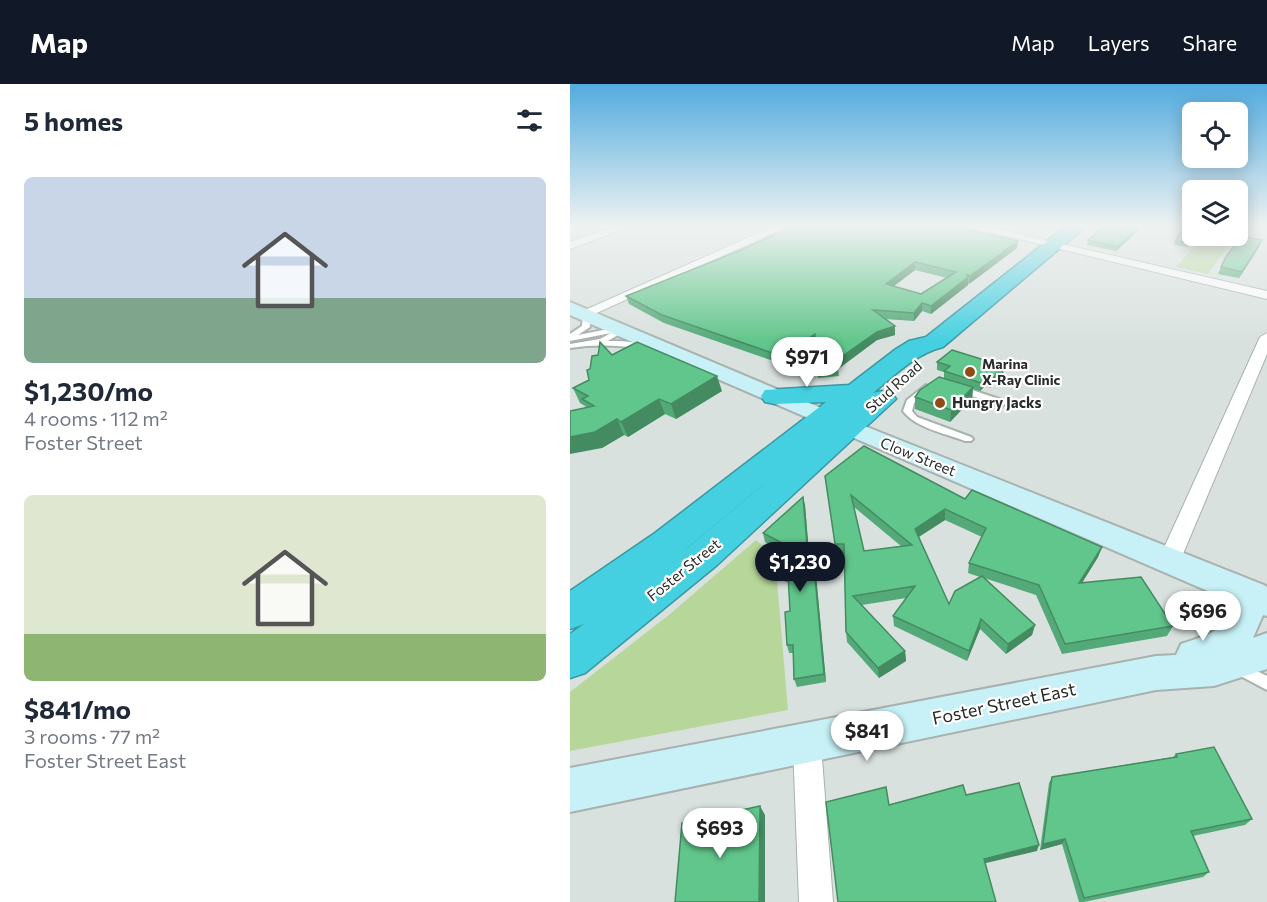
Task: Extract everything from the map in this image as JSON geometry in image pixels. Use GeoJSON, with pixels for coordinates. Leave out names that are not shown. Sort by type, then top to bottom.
{"type":"FeatureCollection","features":[{"type":"Feature","properties":{"kind":"highway","name":"Stud Road"},"geometry":{"type":"LineString","coordinates":[[820,409],[918,346],[934,342],[1029,265]]}},
{"type":"Feature","properties":{"kind":"highway","name":"Stud Road"},"geometry":{"type":"LineString","coordinates":[[820,409],[928,356],[934,342]]}},
{"type":"Feature","properties":{"kind":"highway","name":"Foster Street"},"geometry":{"type":"LineString","coordinates":[[570,612],[668,543],[776,457],[820,409]]}},
{"type":"Feature","properties":{"kind":"highway","name":"Foster Street"},"geometry":{"type":"LineString","coordinates":[[570,659],[704,555],[820,409]]}},
{"type":"Feature","properties":{"kind":"main road","name":"Clow Street"},"geometry":{"type":"LineString","coordinates":[[580,312],[820,409],[1168,561],[1259,598]]}},
{"type":"Feature","properties":{"kind":"main road","name":"Foster Street East"},"geometry":{"type":"LineString","coordinates":[[1156,673],[1191,657],[1223,647],[1234,640],[1259,598]]}},
{"type":"Feature","properties":{"kind":"main road","name":"Foster Street East"},"geometry":{"type":"LineString","coordinates":[[570,790],[807,745],[1156,673],[1184,673],[1230,664],[1252,658],[1267,649]]}},
{"type":"Feature","properties":{"kind":"street"},"geometry":{"type":"LineString","coordinates":[[580,312],[691,265]]}},
{"type":"Feature","properties":{"kind":"street"},"geometry":{"type":"LineString","coordinates":[[1140,265],[1267,295]]}},
{"type":"Feature","properties":{"kind":"street"},"geometry":{"type":"LineString","coordinates":[[1168,561],[1267,337]]}},
{"type":"Feature","properties":{"kind":"street"},"geometry":{"type":"LineString","coordinates":[[807,745],[816,902]]}},
{"type":"Feature","properties":{"kind":"lane"},"geometry":{"type":"LineString","coordinates":[[570,338],[586,327],[580,312]]}},
{"type":"Feature","properties":{"kind":"lane"},"geometry":{"type":"LineString","coordinates":[[570,338],[620,330]]}},
{"type":"Feature","properties":{"kind":"lane"},"geometry":{"type":"LineString","coordinates":[[570,346],[608,339],[620,330]]}},
{"type":"Feature","properties":{"kind":"lane"},"geometry":{"type":"LineString","coordinates":[[586,344],[626,344],[677,353]]}},
{"type":"Feature","properties":{"kind":"lane"},"geometry":{"type":"LineString","coordinates":[[939,383],[929,385],[910,402],[908,411],[914,419],[968,440]]}},
{"type":"Feature","properties":{"kind":"lane"},"geometry":{"type":"LineString","coordinates":[[952,386],[1002,403]]}},
{"type":"Feature","properties":{"kind":"lane"},"geometry":{"type":"LineString","coordinates":[[1230,664],[1267,683]]}},
{"type":"Feature","properties":{"kind":"green space"},"geometry":{"type":"Polygon","coordinates":[[[1214,265],[1208,274],[1176,267],[1214,265]]]}},
{"type":"Feature","properties":{"kind":"green space"},"geometry":{"type":"Polygon","coordinates":[[[756,540],[775,557],[788,710],[570,751],[570,692],[670,614],[756,540]]]}},
{"type":"Feature","properties":{"kind":"building"},"geometry":{"type":"Polygon","coordinates":[[[703,265],[911,265],[886,284],[921,294],[956,272],[928,265],[985,265],[970,276],[967,275],[968,277],[931,306],[922,303],[914,313],[873,310],[895,326],[877,332],[837,360],[838,368],[817,369],[815,334],[781,356],[662,315],[626,296],[703,265]]]}},
{"type":"Feature","properties":{"kind":"building"},"geometry":{"type":"Polygon","coordinates":[[[1246,265],[1242,272],[1221,267],[1246,265]]]}},
{"type":"Feature","properties":{"kind":"building"},"geometry":{"type":"Polygon","coordinates":[[[600,342],[612,355],[637,342],[717,376],[671,404],[659,399],[621,422],[617,419],[595,432],[570,437],[570,411],[594,406],[582,399],[588,396],[573,388],[589,380],[587,370],[590,369],[592,356],[598,355],[600,342]]]}},
{"type":"Feature","properties":{"kind":"building","name":"Marina X-Ray Clinic"},"geometry":{"type":"Polygon","coordinates":[[[952,350],[1004,366],[991,380],[986,378],[981,383],[944,371],[950,366],[937,362],[952,350]]]}},
{"type":"Feature","properties":{"kind":"building"},"geometry":{"type":"Polygon","coordinates":[[[939,377],[973,387],[951,410],[915,397],[920,390],[939,377]]]}},
{"type":"Feature","properties":{"kind":"building"},"geometry":{"type":"Polygon","coordinates":[[[864,446],[965,499],[972,490],[1102,547],[1079,583],[1141,577],[1173,626],[1065,644],[1039,585],[969,563],[986,528],[945,509],[915,529],[949,604],[955,591],[982,576],[1035,625],[1008,644],[981,619],[969,651],[893,616],[915,586],[853,596],[905,651],[878,668],[846,632],[844,544],[835,544],[825,476],[864,446]],[[851,495],[864,551],[912,545],[851,495]]]}},
{"type":"Feature","properties":{"kind":"building"},"geometry":{"type":"Polygon","coordinates":[[[803,497],[809,568],[814,567],[824,674],[794,679],[793,645],[787,645],[785,612],[790,611],[788,574],[783,574],[782,543],[763,533],[803,497]]]}},
{"type":"Feature","properties":{"kind":"building"},"geometry":{"type":"Polygon","coordinates":[[[1214,747],[1252,819],[1191,831],[1209,872],[1084,898],[1065,839],[1043,844],[1052,777],[1177,757],[1176,754],[1214,747]]]}},
{"type":"Feature","properties":{"kind":"building"},"geometry":{"type":"Polygon","coordinates":[[[1019,783],[1039,845],[984,859],[996,902],[838,902],[826,802],[886,787],[889,805],[963,785],[966,795],[1019,783]]]}},
{"type":"Feature","properties":{"kind":"building"},"geometry":{"type":"Polygon","coordinates":[[[760,806],[759,902],[675,902],[682,823],[760,806]]]}},
{"type":"Feature","properties":{"kind":"place","name":"Marina X-Ray Clinic"},"geometry":{"type":"Point","coordinates":[970,372]}},
{"type":"Feature","properties":{"kind":"place","name":"Hungry Jacks"},"geometry":{"type":"Point","coordinates":[940,403]}}]}
